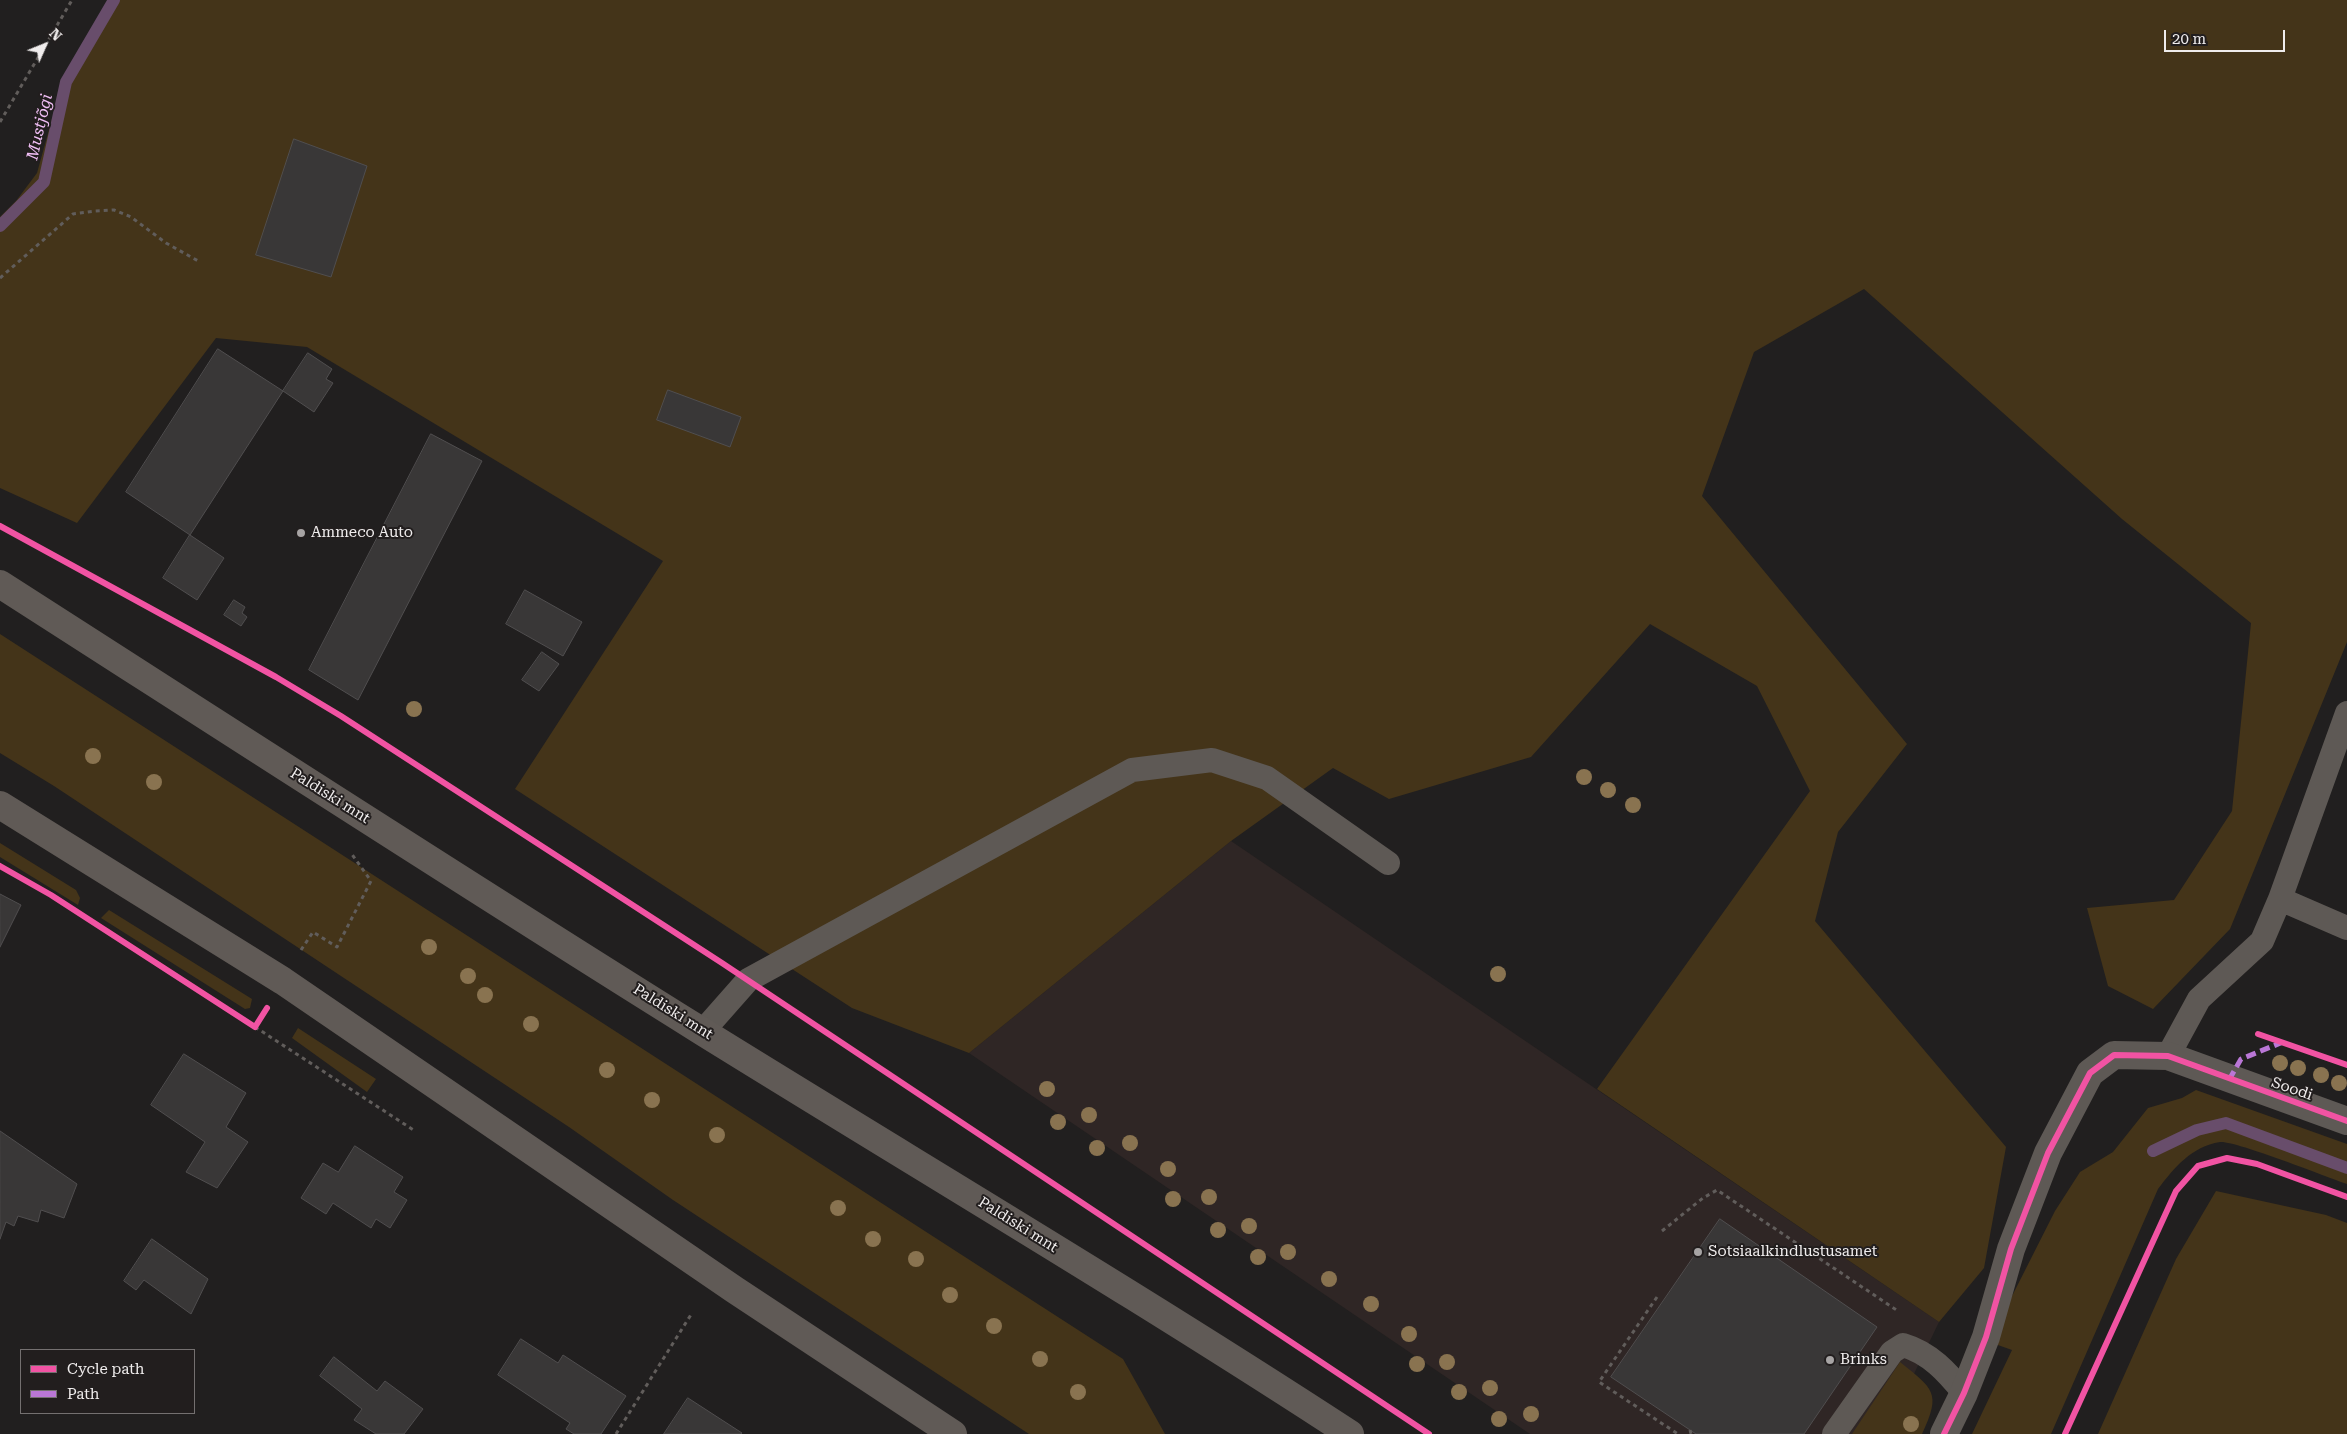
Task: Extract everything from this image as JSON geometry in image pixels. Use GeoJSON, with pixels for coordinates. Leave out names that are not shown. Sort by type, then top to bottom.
{"type":"FeatureCollection","features":[{"type":"Feature","properties":{"kind":"main road","name":"Paldiski mnt"},"geometry":{"type":"LineString","coordinates":[[0,584],[256,749],[703,1031],[1207,1341],[1350,1434]]}},
{"type":"Feature","properties":{"kind":"main road"},"geometry":{"type":"LineString","coordinates":[[0,805],[283,981],[735,1290],[954,1434]]}},
{"type":"Feature","properties":{"kind":"street"},"geometry":{"type":"LineString","coordinates":[[1944,1434],[1964,1394],[1986,1337],[2011,1249],[2048,1153],[2090,1073],[2114,1055],[2168,1056]]}},
{"type":"Feature","properties":{"kind":"street","name":"Soodi"},"geometry":{"type":"LineString","coordinates":[[2168,1056],[2229,1080],[2347,1121]]}},
{"type":"Feature","properties":{"kind":"lane"},"geometry":{"type":"LineString","coordinates":[[2168,1056],[2200,999],[2262,941],[2280,899],[2347,713]]}},
{"type":"Feature","properties":{"kind":"lane"},"geometry":{"type":"LineString","coordinates":[[703,1031],[748,980],[1132,770],[1212,760],[1267,778],[1388,863]]}},
{"type":"Feature","properties":{"kind":"lane"},"geometry":{"type":"LineString","coordinates":[[2280,899],[2347,928]]}},
{"type":"Feature","properties":{"kind":"lane"},"geometry":{"type":"LineString","coordinates":[[1834,1434],[1892,1352],[1903,1345],[1914,1348],[1942,1367],[1964,1394]]}},
{"type":"Feature","properties":{"kind":"path"},"geometry":{"type":"LineString","coordinates":[[0,122],[72,0]]}},
{"type":"Feature","properties":{"kind":"path"},"geometry":{"type":"LineString","coordinates":[[0,278],[73,214],[95,211],[114,210],[131,217],[166,243],[200,262]]}},
{"type":"Feature","properties":{"kind":"path"},"geometry":{"type":"LineString","coordinates":[[302,950],[313,932],[337,946],[371,881],[350,853]]}},
{"type":"Feature","properties":{"kind":"path"},"geometry":{"type":"LineString","coordinates":[[246,1021],[257,1024],[415,1131]]}},
{"type":"Feature","properties":{"kind":"path"},"geometry":{"type":"LineString","coordinates":[[1662,1232],[1703,1198],[1717,1190],[1900,1313]]}},
{"type":"Feature","properties":{"kind":"path"},"geometry":{"type":"LineString","coordinates":[[1657,1297],[1599,1382],[1678,1434]]}},
{"type":"Feature","properties":{"kind":"path"},"geometry":{"type":"LineString","coordinates":[[616,1434],[692,1313]]}},
{"type":"Feature","properties":{"kind":"shaded area"},"geometry":{"type":"Polygon","coordinates":[[[112,0],[2347,0],[2347,642],[2230,929],[2153,1009],[2108,986],[2087,908],[2174,900],[2232,811],[2251,623],[2122,519],[1864,289],[1754,352],[1702,496],[1907,744],[1838,832],[1815,921],[2006,1147],[1984,1268],[1939,1322],[1597,1089],[1810,791],[1757,686],[1650,624],[1531,757],[1389,799],[1333,768],[1231,841],[969,1053],[852,1008],[515,789],[663,561],[307,347],[216,338],[77,523],[0,488],[0,217],[16,201],[37,173],[52,119],[112,0]]]}},
{"type":"Feature","properties":{"kind":"shaded area"},"geometry":{"type":"Polygon","coordinates":[[[0,634],[1123,1359],[1165,1434],[1029,1434],[673,1200],[569,1127],[54,786],[0,753],[0,634]]]}},
{"type":"Feature","properties":{"kind":"shaded area"},"geometry":{"type":"Polygon","coordinates":[[[1231,841],[1939,1322],[1885,1434],[1530,1434],[969,1053],[1231,841]]]}},
{"type":"Feature","properties":{"kind":"shaded area"},"geometry":{"type":"Polygon","coordinates":[[[0,843],[76,890],[80,898],[78,905],[0,857],[0,843]]]}},
{"type":"Feature","properties":{"kind":"shaded area"},"geometry":{"type":"Polygon","coordinates":[[[109,910],[252,999],[250,1008],[245,1009],[101,918],[109,910]]]}},
{"type":"Feature","properties":{"kind":"shaded area"},"geometry":{"type":"Polygon","coordinates":[[[298,1028],[376,1079],[367,1092],[292,1038],[298,1028]]]}},
{"type":"Feature","properties":{"kind":"shaded area"},"geometry":{"type":"Polygon","coordinates":[[[2196,1090],[2347,1144],[2347,1184],[2229,1143],[2220,1142],[2200,1148],[2192,1153],[2177,1166],[2158,1189],[2051,1434],[1972,1434],[2012,1350],[1995,1344],[2010,1300],[2055,1211],[2080,1172],[2113,1152],[2148,1108],[2182,1098],[2196,1090]]]}},
{"type":"Feature","properties":{"kind":"shaded area"},"geometry":{"type":"Polygon","coordinates":[[[2216,1191],[2326,1215],[2347,1223],[2347,1434],[2098,1434],[2176,1259],[2216,1191]]]}},
{"type":"Feature","properties":{"kind":"shaded area"},"geometry":{"type":"Polygon","coordinates":[[[1900,1362],[1920,1379],[1931,1392],[1933,1400],[1932,1409],[1922,1434],[1852,1434],[1900,1362]]]}},
{"type":"Feature","properties":{"kind":"building"},"geometry":{"type":"Polygon","coordinates":[[[294,139],[367,166],[331,277],[256,255],[294,139]]]}},
{"type":"Feature","properties":{"kind":"building"},"geometry":{"type":"Polygon","coordinates":[[[218,349],[283,391],[190,535],[126,492],[218,349]]]}},
{"type":"Feature","properties":{"kind":"building"},"geometry":{"type":"Polygon","coordinates":[[[308,353],[332,369],[326,379],[333,383],[314,412],[283,391],[308,353]]]}},
{"type":"Feature","properties":{"kind":"building"},"geometry":{"type":"Polygon","coordinates":[[[668,390],[741,417],[730,447],[657,420],[668,390]]]}},
{"type":"Feature","properties":{"kind":"building"},"geometry":{"type":"Polygon","coordinates":[[[431,434],[482,461],[358,700],[309,670],[431,434]]]}},
{"type":"Feature","properties":{"kind":"building"},"geometry":{"type":"Polygon","coordinates":[[[190,535],[224,558],[197,600],[163,578],[190,535]]]}},
{"type":"Feature","properties":{"kind":"building"},"geometry":{"type":"Polygon","coordinates":[[[525,590],[582,622],[563,656],[506,624],[525,590]]]}},
{"type":"Feature","properties":{"kind":"building"},"geometry":{"type":"Polygon","coordinates":[[[234,600],[245,607],[242,613],[247,617],[241,626],[224,615],[234,600]]]}},
{"type":"Feature","properties":{"kind":"building"},"geometry":{"type":"Polygon","coordinates":[[[542,652],[559,664],[539,691],[522,680],[542,652]]]}},
{"type":"Feature","properties":{"kind":"building"},"geometry":{"type":"Polygon","coordinates":[[[0,894],[21,905],[0,947],[0,894]]]}},
{"type":"Feature","properties":{"kind":"building"},"geometry":{"type":"Polygon","coordinates":[[[184,1054],[246,1093],[226,1127],[248,1142],[217,1188],[186,1172],[205,1142],[151,1105],[184,1054]]]}},
{"type":"Feature","properties":{"kind":"building"},"geometry":{"type":"Polygon","coordinates":[[[0,1131],[77,1184],[64,1218],[41,1210],[38,1222],[18,1216],[14,1226],[6,1222],[0,1239],[0,1131]]]}},
{"type":"Feature","properties":{"kind":"building"},"geometry":{"type":"Polygon","coordinates":[[[355,1146],[403,1177],[394,1192],[407,1200],[390,1228],[376,1219],[371,1228],[333,1203],[326,1214],[301,1198],[323,1163],[338,1172],[355,1146]]]}},
{"type":"Feature","properties":{"kind":"building"},"geometry":{"type":"Polygon","coordinates":[[[1720,1219],[1877,1327],[1804,1434],[1696,1434],[1611,1377],[1720,1219]]]}},
{"type":"Feature","properties":{"kind":"building"},"geometry":{"type":"Polygon","coordinates":[[[152,1239],[208,1279],[191,1314],[144,1280],[136,1290],[124,1281],[152,1239]]]}},
{"type":"Feature","properties":{"kind":"building"},"geometry":{"type":"Polygon","coordinates":[[[521,1339],[558,1363],[563,1355],[626,1396],[601,1434],[574,1434],[566,1429],[570,1423],[498,1375],[521,1339]]]}},
{"type":"Feature","properties":{"kind":"building"},"geometry":{"type":"Polygon","coordinates":[[[334,1357],[377,1391],[385,1381],[423,1409],[404,1434],[376,1434],[354,1420],[362,1409],[320,1376],[334,1357]]]}},
{"type":"Feature","properties":{"kind":"building"},"geometry":{"type":"Polygon","coordinates":[[[688,1398],[742,1433],[664,1434],[688,1398]]]}},
{"type":"Feature","properties":{"kind":"waterway","name":"Mustjõgi"},"geometry":{"type":"LineString","coordinates":[[0,226],[44,182],[66,82],[114,0]]}},
{"type":"Feature","properties":{"kind":"waterway"},"geometry":{"type":"LineString","coordinates":[[2153,1151],[2197,1130],[2226,1123],[2347,1168]]}},
{"type":"Feature","properties":{"kind":"marked path"},"geometry":{"type":"LineString","coordinates":[[2229,1080],[2241,1059],[2283,1042]]}},
{"type":"Feature","properties":{"kind":"cycle path"},"geometry":{"type":"LineString","coordinates":[[0,526],[276,677],[341,716],[722,963],[1429,1434]]}},
{"type":"Feature","properties":{"kind":"cycle path"},"geometry":{"type":"LineString","coordinates":[[0,866],[51,895],[255,1027],[267,1008]]}},
{"type":"Feature","properties":{"kind":"cycle path"},"geometry":{"type":"LineString","coordinates":[[2258,1034],[2347,1065]]}},
{"type":"Feature","properties":{"kind":"cycle path"},"geometry":{"type":"LineString","coordinates":[[1944,1434],[1964,1393],[1986,1337],[2011,1249],[2048,1153],[2090,1073],[2114,1055],[2168,1056],[2347,1121]]}},
{"type":"Feature","properties":{"kind":"cycle path"},"geometry":{"type":"LineString","coordinates":[[2065,1434],[2176,1191],[2198,1166],[2227,1158],[2257,1164],[2347,1197]]}},
{"type":"Feature","properties":{"kind":"place","name":"Ammeco Auto"},"geometry":{"type":"Point","coordinates":[301,533]}},
{"type":"Feature","properties":{"kind":"place","name":"Sotsiaalkindlustusamet"},"geometry":{"type":"Point","coordinates":[1698,1252]}},
{"type":"Feature","properties":{"kind":"place","name":"Brinks"},"geometry":{"type":"Point","coordinates":[1830,1360]}}]}
